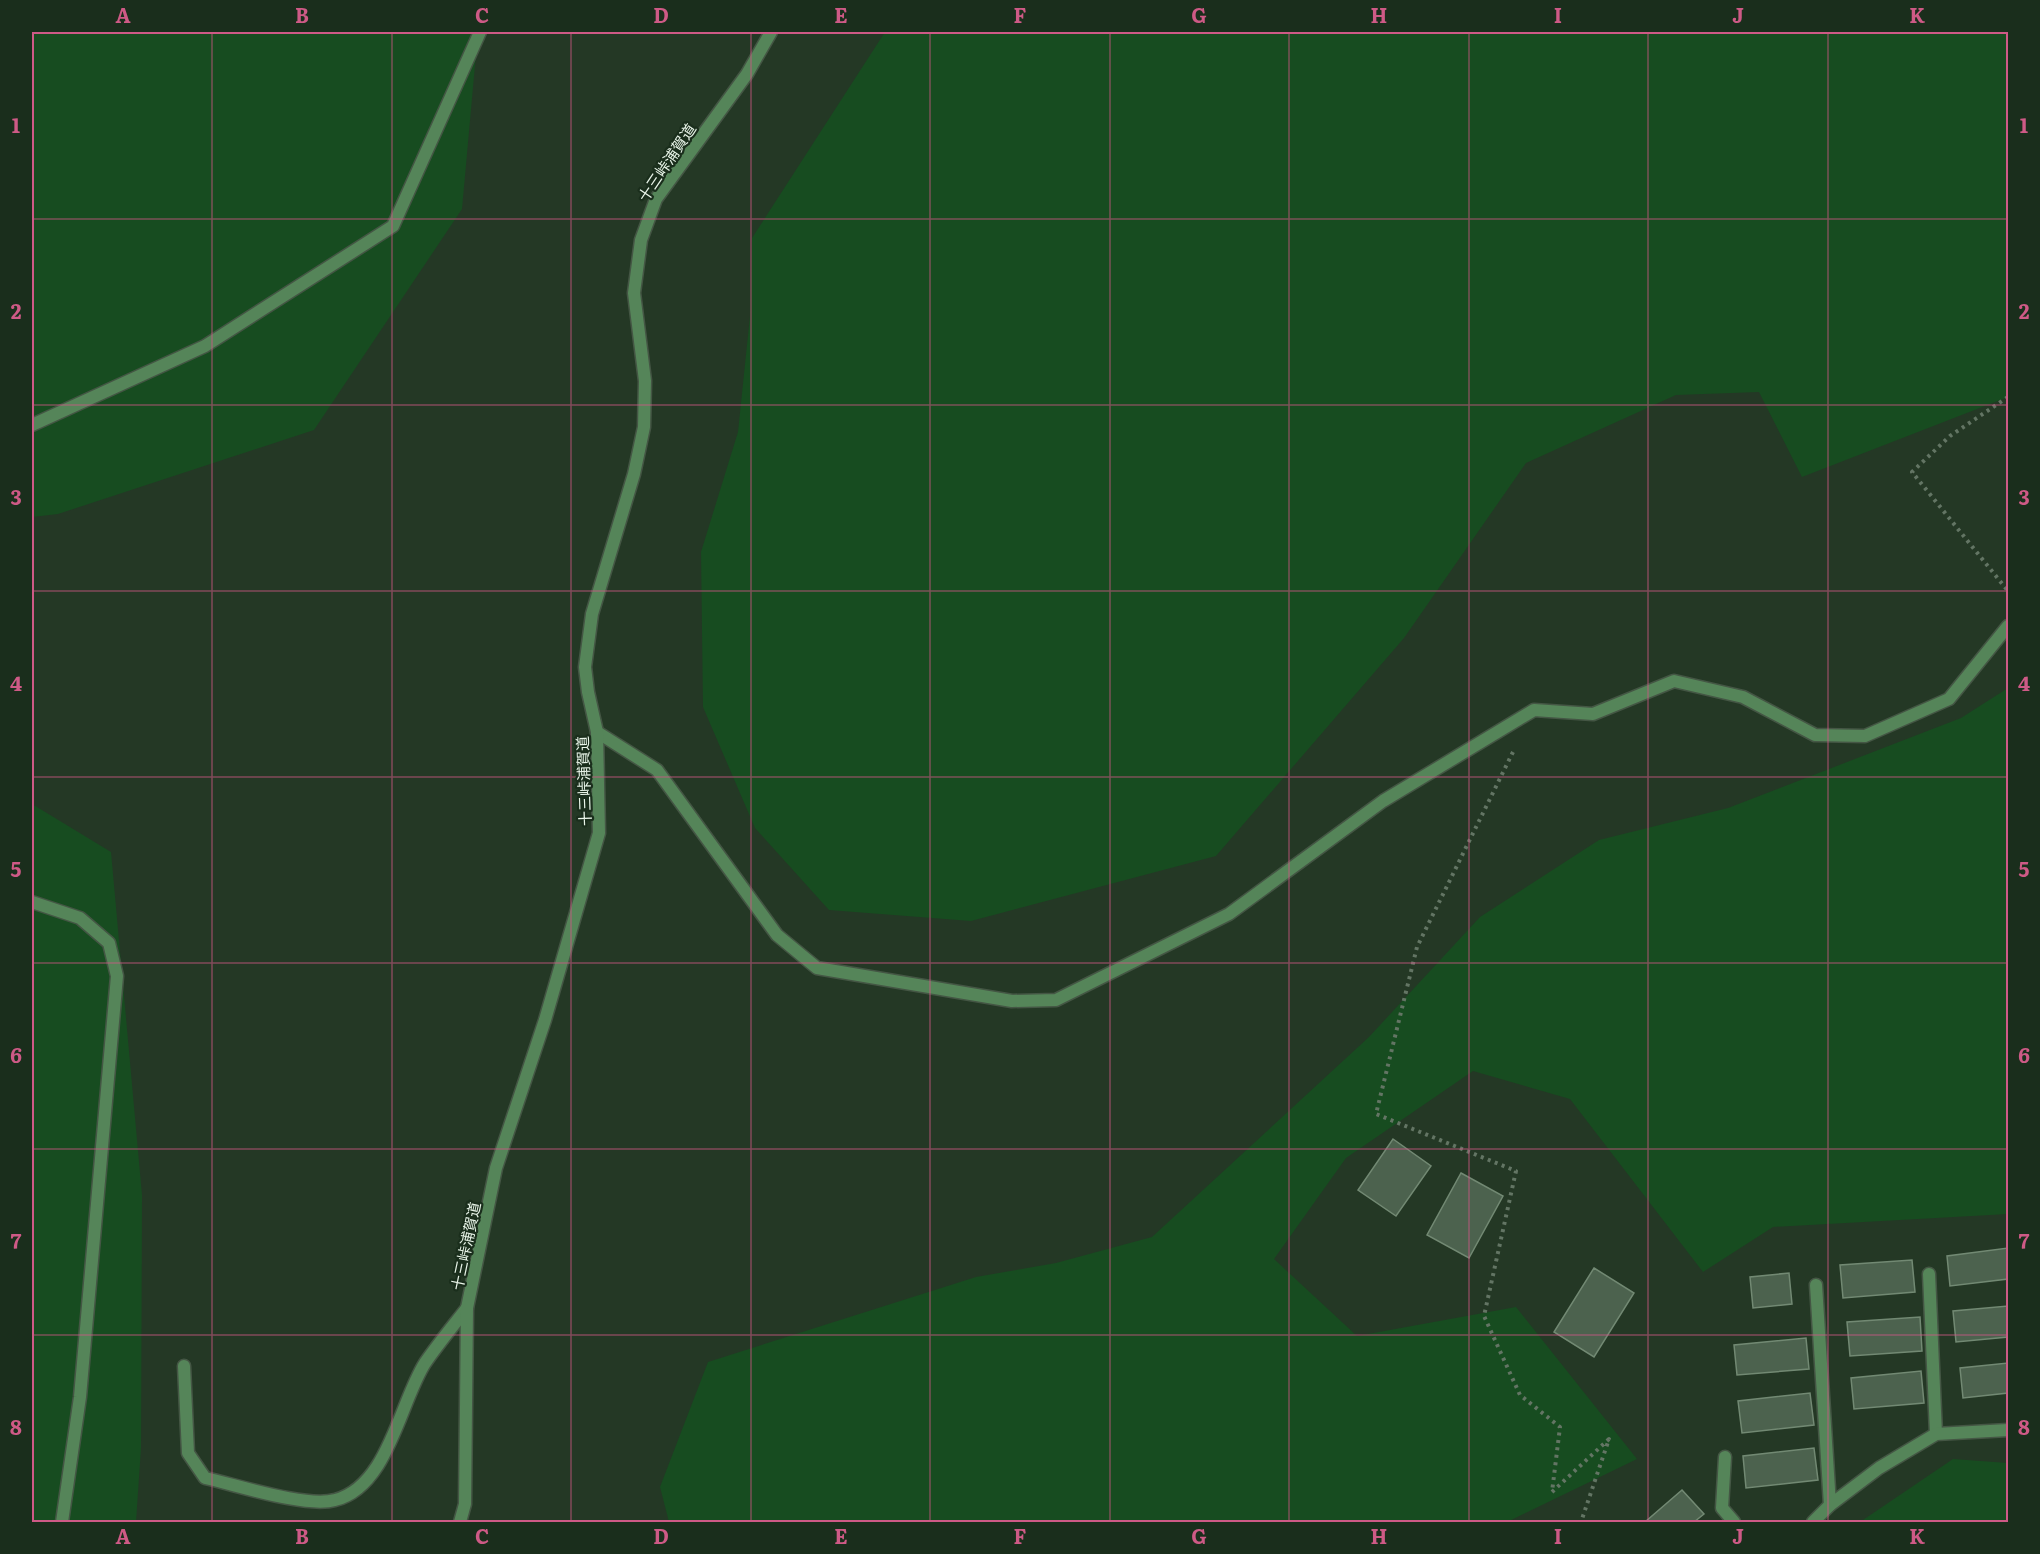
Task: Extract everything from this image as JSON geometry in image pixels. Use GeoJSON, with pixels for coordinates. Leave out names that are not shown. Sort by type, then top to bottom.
{"type":"FeatureCollection","features":[{"type":"Feature","properties":{"kind":"street"},"geometry":{"type":"LineString","coordinates":[[32,425],[205,346],[393,226],[480,32]]}},
{"type":"Feature","properties":{"kind":"street","name":"十三峠浦賀道"},"geometry":{"type":"LineString","coordinates":[[460,1522],[465,1504],[467,1308],[496,1168],[545,1020],[599,834],[597,732],[585,667],[592,614],[634,474],[644,427],[645,381],[634,293],[641,240],[656,199],[747,74],[771,32]]}},
{"type":"Feature","properties":{"kind":"street"},"geometry":{"type":"LineString","coordinates":[[597,732],[657,770],[777,935],[817,968],[1012,1001],[1056,1000],[1229,914],[1383,801],[1534,710],[1593,714],[1674,681],[1743,698],[1815,735],[1865,736],[1949,699],[2008,626]]}},
{"type":"Feature","properties":{"kind":"street"},"geometry":{"type":"LineString","coordinates":[[32,902],[80,918],[109,943],[117,976],[80,1397],[62,1522]]}},
{"type":"Feature","properties":{"kind":"street"},"geometry":{"type":"LineString","coordinates":[[1929,1274],[1936,1434]]}},
{"type":"Feature","properties":{"kind":"street"},"geometry":{"type":"LineString","coordinates":[[1816,1285],[1830,1505]]}},
{"type":"Feature","properties":{"kind":"street"},"geometry":{"type":"LineString","coordinates":[[183,1366],[188,1453],[206,1478],[304,1500],[335,1500],[356,1490],[383,1457],[424,1364],[467,1308]]}},
{"type":"Feature","properties":{"kind":"street"},"geometry":{"type":"LineString","coordinates":[[1813,1522],[1830,1505],[1878,1468],[1936,1434],[2008,1430]]}},
{"type":"Feature","properties":{"kind":"street"},"geometry":{"type":"LineString","coordinates":[[1725,1457],[1722,1508],[1734,1522]]}},
{"type":"Feature","properties":{"kind":"path"},"geometry":{"type":"LineString","coordinates":[[2008,397],[1950,436],[1912,472],[2008,591]]}},
{"type":"Feature","properties":{"kind":"path"},"geometry":{"type":"LineString","coordinates":[[1513,751],[1417,947],[1376,1114],[1516,1171],[1484,1316],[1520,1395],[1560,1427],[1552,1492],[1609,1439],[1581,1522]]}},
{"type":"Feature","properties":{"kind":"green space"},"geometry":{"type":"Polygon","coordinates":[[[32,32],[478,32],[462,209],[314,430],[58,514],[32,517],[32,32]]]}},
{"type":"Feature","properties":{"kind":"green space"},"geometry":{"type":"Polygon","coordinates":[[[885,32],[2008,32],[2008,397],[1802,477],[1759,392],[1676,395],[1526,463],[1404,638],[1216,856],[971,921],[829,910],[755,828],[703,707],[701,552],[738,432],[750,316],[752,238],[885,32]]]}},
{"type":"Feature","properties":{"kind":"green space"},"geometry":{"type":"Polygon","coordinates":[[[2008,688],[2008,1214],[1773,1227],[1703,1272],[1570,1099],[1473,1071],[1346,1158],[1274,1259],[1357,1336],[1516,1307],[1637,1459],[1507,1522],[669,1522],[660,1487],[708,1362],[976,1277],[1056,1263],[1152,1237],[1369,1037],[1480,917],[1599,840],[1728,808],[1961,718],[2008,688]]]}},
{"type":"Feature","properties":{"kind":"green space"},"geometry":{"type":"Polygon","coordinates":[[[32,804],[111,852],[142,1195],[141,1448],[136,1522],[32,1522],[32,804]]]}},
{"type":"Feature","properties":{"kind":"green space"},"geometry":{"type":"Polygon","coordinates":[[[1953,1459],[2008,1463],[2008,1522],[1860,1522],[1953,1459]]]}},
{"type":"Feature","properties":{"kind":"building"},"geometry":{"type":"Polygon","coordinates":[[[1393,1139],[1431,1166],[1396,1216],[1358,1190],[1393,1139]]]}},
{"type":"Feature","properties":{"kind":"building"},"geometry":{"type":"Polygon","coordinates":[[[1461,1173],[1503,1196],[1469,1258],[1427,1235],[1461,1173]]]}},
{"type":"Feature","properties":{"kind":"building"},"geometry":{"type":"Polygon","coordinates":[[[2008,1248],[2008,1279],[1950,1286],[1947,1256],[2008,1248]]]}},
{"type":"Feature","properties":{"kind":"building"},"geometry":{"type":"Polygon","coordinates":[[[1912,1260],[1915,1292],[1843,1298],[1840,1265],[1912,1260]]]}},
{"type":"Feature","properties":{"kind":"building"},"geometry":{"type":"Polygon","coordinates":[[[1594,1268],[1634,1293],[1594,1357],[1554,1332],[1594,1268]]]}},
{"type":"Feature","properties":{"kind":"building"},"geometry":{"type":"Polygon","coordinates":[[[1789,1273],[1792,1304],[1753,1308],[1750,1277],[1789,1273]]]}},
{"type":"Feature","properties":{"kind":"building"},"geometry":{"type":"Polygon","coordinates":[[[2008,1306],[2008,1337],[1956,1342],[1953,1311],[2008,1306]]]}},
{"type":"Feature","properties":{"kind":"building"},"geometry":{"type":"Polygon","coordinates":[[[1920,1317],[1922,1351],[1850,1356],[1847,1322],[1920,1317]]]}},
{"type":"Feature","properties":{"kind":"building"},"geometry":{"type":"Polygon","coordinates":[[[1806,1338],[1809,1369],[1737,1375],[1734,1345],[1806,1338]]]}},
{"type":"Feature","properties":{"kind":"building"},"geometry":{"type":"Polygon","coordinates":[[[2008,1363],[2008,1393],[1963,1398],[1960,1368],[2008,1363]]]}},
{"type":"Feature","properties":{"kind":"building"},"geometry":{"type":"Polygon","coordinates":[[[1921,1371],[1924,1403],[1854,1409],[1851,1378],[1921,1371]]]}},
{"type":"Feature","properties":{"kind":"building"},"geometry":{"type":"Polygon","coordinates":[[[1810,1393],[1814,1425],[1742,1433],[1738,1401],[1810,1393]]]}},
{"type":"Feature","properties":{"kind":"building"},"geometry":{"type":"Polygon","coordinates":[[[1814,1448],[1818,1480],[1746,1488],[1743,1456],[1814,1448]]]}},
{"type":"Feature","properties":{"kind":"building"},"geometry":{"type":"Polygon","coordinates":[[[1682,1490],[1704,1514],[1694,1522],[1645,1522],[1682,1490]]]}}]}
